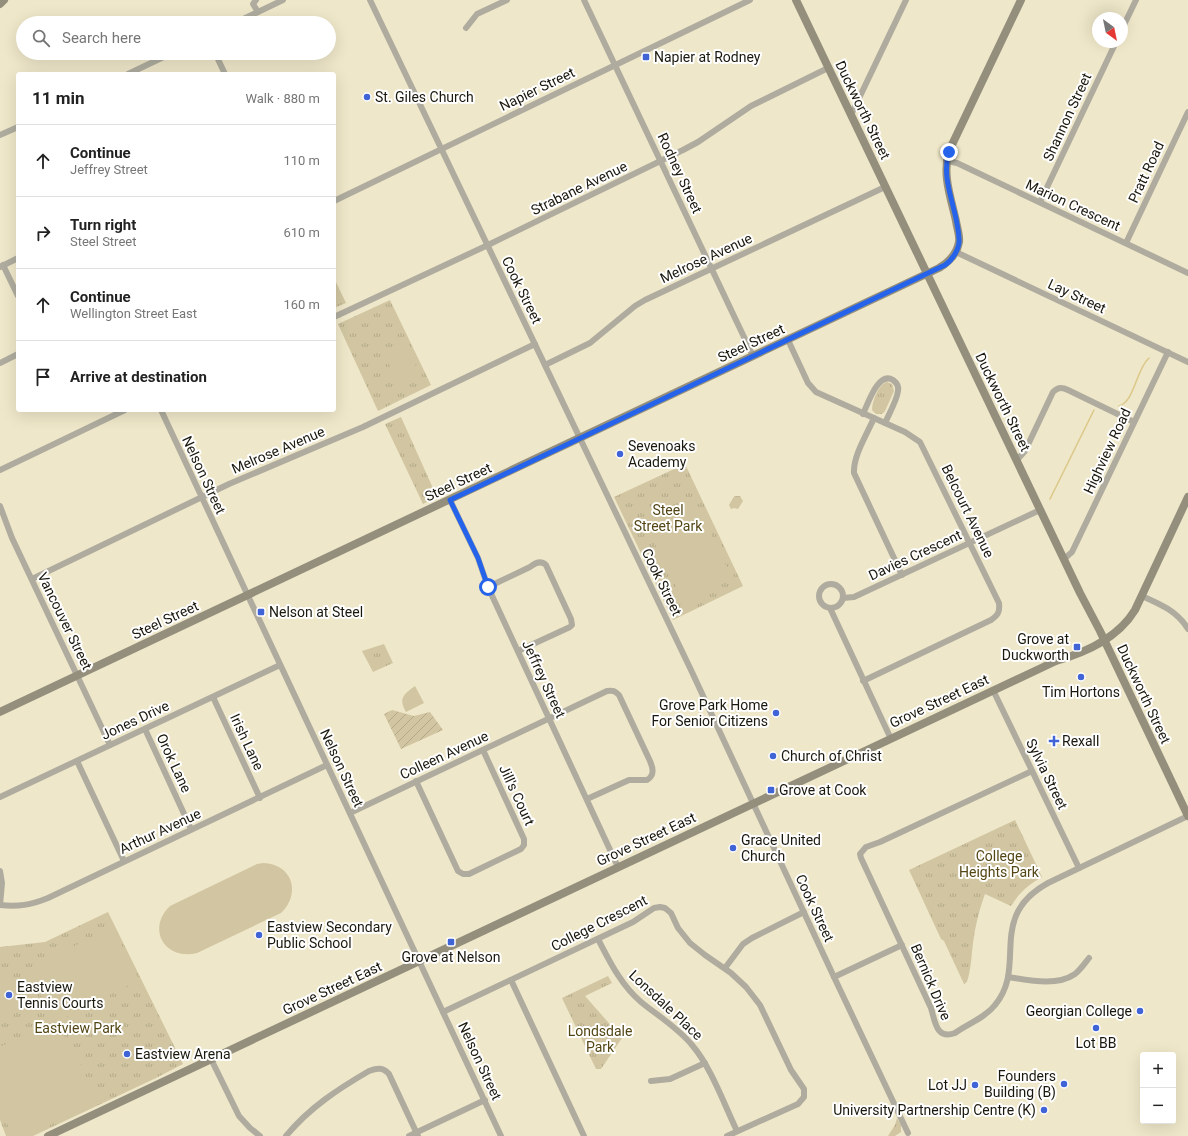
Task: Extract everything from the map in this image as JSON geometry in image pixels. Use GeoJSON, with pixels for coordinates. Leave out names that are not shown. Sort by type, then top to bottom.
{"type":"FeatureCollection","features":[{"type":"Feature","properties":{"kind":"street"},"geometry":{"type":"LineString","coordinates":[[0,4],[4,0]]}},
{"type":"Feature","properties":{"kind":"street"},"geometry":{"type":"LineString","coordinates":[[256,0],[253,4],[258,12]]}},
{"type":"Feature","properties":{"kind":"street"},"geometry":{"type":"LineString","coordinates":[[250,16],[283,0]]}},
{"type":"Feature","properties":{"kind":"street","name":"Cook Street"},"geometry":{"type":"LineString","coordinates":[[370,0],[580,438],[908,1132]]}},
{"type":"Feature","properties":{"kind":"street"},"geometry":{"type":"LineString","coordinates":[[466,28],[477,14],[507,0]]}},
{"type":"Feature","properties":{"kind":"street","name":"Rodney Street"},"geometry":{"type":"LineString","coordinates":[[584,0],[753,356]]}},
{"type":"Feature","properties":{"kind":"street","name":"Napier Street"},"geometry":{"type":"LineString","coordinates":[[336,200],[750,0]]}},
{"type":"Feature","properties":{"kind":"street","name":"Duckworth Street"},"geometry":{"type":"LineString","coordinates":[[796,0],[1040,510],[1105,640],[1188,816]]}},
{"type":"Feature","properties":{"kind":"street"},"geometry":{"type":"LineString","coordinates":[[851,115],[906,0]]}},
{"type":"Feature","properties":{"kind":"street"},"geometry":{"type":"LineString","coordinates":[[956,252],[960,240],[946,176],[946,161],[1021,0]]}},
{"type":"Feature","properties":{"kind":"street"},"geometry":{"type":"LineString","coordinates":[[1128,17],[1136,0]]}},
{"type":"Feature","properties":{"kind":"street","name":"Shannon Street"},"geometry":{"type":"LineString","coordinates":[[1040,202],[1113,48]]}},
{"type":"Feature","properties":{"kind":"street"},"geometry":{"type":"LineString","coordinates":[[132,72],[157,60]]}},
{"type":"Feature","properties":{"kind":"street"},"geometry":{"type":"LineString","coordinates":[[218,60],[224,72]]}},
{"type":"Feature","properties":{"kind":"street","name":"Strabane Avenue"},"geometry":{"type":"LineString","coordinates":[[336,316],[488,245],[661,161],[698,142],[756,103],[828,68]]}},
{"type":"Feature","properties":{"kind":"street","name":"Pratt Road"},"geometry":{"type":"LineString","coordinates":[[1126,243],[1188,112]]}},
{"type":"Feature","properties":{"kind":"street"},"geometry":{"type":"LineString","coordinates":[[0,135],[16,128]]}},
{"type":"Feature","properties":{"kind":"street","name":"Marion Crescent"},"geometry":{"type":"LineString","coordinates":[[946,161],[957,163],[1188,273]]}},
{"type":"Feature","properties":{"kind":"street","name":"Melrose Avenue"},"geometry":{"type":"LineString","coordinates":[[545,365],[590,343],[639,303],[885,186]]}},
{"type":"Feature","properties":{"kind":"street","name":"Steel Street"},"geometry":{"type":"LineString","coordinates":[[0,712],[927,274],[948,263],[956,252]]}},
{"type":"Feature","properties":{"kind":"street","name":"Lay Street"},"geometry":{"type":"LineString","coordinates":[[956,252],[1188,362]]}},
{"type":"Feature","properties":{"kind":"street"},"geometry":{"type":"LineString","coordinates":[[16,259],[2,266],[16,292]]}},
{"type":"Feature","properties":{"kind":"street","name":"Belcourt Avenue"},"geometry":{"type":"LineString","coordinates":[[788,340],[808,383],[816,392],[916,438],[923,446],[999,603],[1000,611],[991,620],[863,681]]}},
{"type":"Feature","properties":{"kind":"street","name":"Melrose Avenue"},"geometry":{"type":"LineString","coordinates":[[32,579],[249,474],[363,427],[535,344]]}},
{"type":"Feature","properties":{"kind":"street","name":"Highview Road"},"geometry":{"type":"LineString","coordinates":[[1064,558],[1072,552],[1168,352]]}},
{"type":"Feature","properties":{"kind":"street"},"geometry":{"type":"LineString","coordinates":[[0,363],[16,355]]}},
{"type":"Feature","properties":{"kind":"street"},"geometry":{"type":"LineString","coordinates":[[863,414],[879,383],[885,379],[890,379],[898,386],[898,392],[885,423]]}},
{"type":"Feature","properties":{"kind":"street"},"geometry":{"type":"LineString","coordinates":[[1016,460],[1025,451],[1053,392],[1062,387],[1134,422]]}},
{"type":"Feature","properties":{"kind":"street"},"geometry":{"type":"LineString","coordinates":[[0,470],[121,412]]}},
{"type":"Feature","properties":{"kind":"street","name":"Nelson Street"},"geometry":{"type":"LineString","coordinates":[[162,412],[502,1136]]}},
{"type":"Feature","properties":{"kind":"street"},"geometry":{"type":"LineString","coordinates":[[874,418],[854,464],[854,473],[902,575]]}},
{"type":"Feature","properties":{"kind":"street","name":"Grove Street East"},"geometry":{"type":"LineString","coordinates":[[48,1136],[993,690],[1056,661],[1075,655],[1115,635],[1127,622],[1135,610],[1188,497]]}},
{"type":"Feature","properties":{"kind":"street","name":"Jeffrey Street"},"geometry":{"type":"LineString","coordinates":[[450,500],[478,558],[488,587],[618,867]]}},
{"type":"Feature","properties":{"kind":"street","name":"Vancouver Street"},"geometry":{"type":"LineString","coordinates":[[0,506],[12,538],[110,745]]}},
{"type":"Feature","properties":{"kind":"street","name":"Davies Crescent"},"geometry":{"type":"LineString","coordinates":[[830,608],[834,608],[840,604],[843,598],[854,597],[1040,510]]}},
{"type":"Feature","properties":{"kind":"street"},"geometry":{"type":"LineString","coordinates":[[488,587],[536,563],[546,565],[571,619],[572,625],[518,651]]}},
{"type":"Feature","properties":{"kind":"street"},"geometry":{"type":"LineString","coordinates":[[843,598],[841,590],[834,585],[826,585],[819,594],[819,599],[823,606],[830,608],[891,739]]}},
{"type":"Feature","properties":{"kind":"street"},"geometry":{"type":"LineString","coordinates":[[1142,596],[1174,612],[1188,628]]}},
{"type":"Feature","properties":{"kind":"street","name":"Jones Drive"},"geometry":{"type":"LineString","coordinates":[[0,797],[280,665]]}},
{"type":"Feature","properties":{"kind":"street","name":"Colleen Avenue"},"geometry":{"type":"LineString","coordinates":[[350,813],[607,691],[612,690],[621,698],[652,766],[652,776],[647,780],[634,779],[625,781],[587,799]]}},
{"type":"Feature","properties":{"kind":"street","name":"Sylvia Street"},"geometry":{"type":"LineString","coordinates":[[993,690],[1079,868]]}},
{"type":"Feature","properties":{"kind":"street","name":"Irish Lane"},"geometry":{"type":"LineString","coordinates":[[213,697],[260,798]]}},
{"type":"Feature","properties":{"kind":"street","name":"Orok Lane"},"geometry":{"type":"LineString","coordinates":[[145,729],[192,829]]}},
{"type":"Feature","properties":{"kind":"street","name":"Jill's Court"},"geometry":{"type":"LineString","coordinates":[[416,781],[458,871],[463,874],[469,874],[521,849],[524,845],[524,839],[483,750]]}},
{"type":"Feature","properties":{"kind":"street"},"geometry":{"type":"LineString","coordinates":[[77,761],[124,861]]}},
{"type":"Feature","properties":{"kind":"street","name":"Arthur Avenue"},"geometry":{"type":"LineString","coordinates":[[0,905],[22,906],[38,902],[327,765]]}},
{"type":"Feature","properties":{"kind":"street","name":"Bernick Drive"},"geometry":{"type":"LineString","coordinates":[[1032,771],[862,850],[860,854],[860,858],[931,1008],[937,1028],[944,1034],[950,1035],[987,1013],[1001,996],[1008,978],[1011,932],[1019,909],[1028,897],[1039,888],[1188,816]]}},
{"type":"Feature","properties":{"kind":"street"},"geometry":{"type":"LineString","coordinates":[[0,871],[2,883],[0,905]]}},
{"type":"Feature","properties":{"kind":"street","name":"College Crescent"},"geometry":{"type":"LineString","coordinates":[[443,1012],[633,922],[654,908],[664,908],[671,914],[678,928],[690,943],[704,955],[725,968],[740,981],[760,1005],[791,1070],[804,1089],[804,1097],[798,1104],[727,1136]]}},
{"type":"Feature","properties":{"kind":"street"},"geometry":{"type":"LineString","coordinates":[[725,968],[743,944],[764,931],[804,912]]}},
{"type":"Feature","properties":{"kind":"street","name":"Lonsdale Place"},"geometry":{"type":"LineString","coordinates":[[598,939],[612,966],[626,986],[641,1002],[677,1028],[694,1046],[705,1063],[737,1131]]}},
{"type":"Feature","properties":{"kind":"street"},"geometry":{"type":"LineString","coordinates":[[834,977],[902,945]]}},
{"type":"Feature","properties":{"kind":"street"},"geometry":{"type":"LineString","coordinates":[[1008,978],[1045,981],[1065,979],[1075,974],[1089,958]]}},
{"type":"Feature","properties":{"kind":"street"},"geometry":{"type":"LineString","coordinates":[[511,980],[584,1136]]}},
{"type":"Feature","properties":{"kind":"street"},"geometry":{"type":"LineString","coordinates":[[211,1060],[239,1116],[260,1136]]}},
{"type":"Feature","properties":{"kind":"street"},"geometry":{"type":"LineString","coordinates":[[651,1081],[670,1079],[705,1063]]}},
{"type":"Feature","properties":{"kind":"street"},"geometry":{"type":"LineString","coordinates":[[286,1136],[303,1117],[331,1095],[369,1071],[375,1069],[381,1069],[389,1074],[417,1134]]}},
{"type":"Feature","properties":{"kind":"street"},"geometry":{"type":"LineString","coordinates":[[408,1136],[417,1134],[485,1100]]}},
{"type":"Feature","properties":{"kind":"green space"},"geometry":{"type":"Polygon","coordinates":[[[336,282],[346,303],[336,307],[336,282]]]}},
{"type":"Feature","properties":{"kind":"green space"},"geometry":{"type":"Polygon","coordinates":[[[390,300],[431,385],[378,411],[338,324],[390,300]]]}},
{"type":"Feature","properties":{"kind":"green space"},"geometry":{"type":"Polygon","coordinates":[[[406,346],[420,374],[399,385],[385,356],[406,346]]]}},
{"type":"Feature","properties":{"kind":"green space"},"geometry":{"type":"Polygon","coordinates":[[[887,382],[892,384],[894,391],[885,411],[882,414],[876,414],[872,410],[872,406],[879,389],[884,383],[887,382]]]}},
{"type":"Feature","properties":{"kind":"green space"},"geometry":{"type":"Polygon","coordinates":[[[401,417],[437,497],[423,504],[385,424],[401,417]]]}},
{"type":"Feature","properties":{"kind":"green space","name":"Steel Street Park"},"geometry":{"type":"Polygon","coordinates":[[[685,464],[743,586],[673,620],[614,497],[685,464]]]}},
{"type":"Feature","properties":{"kind":"green space"},"geometry":{"type":"Polygon","coordinates":[[[735,496],[740,496],[743,501],[738,509],[731,509],[729,505],[735,496]]]}},
{"type":"Feature","properties":{"kind":"green space"},"geometry":{"type":"Polygon","coordinates":[[[693,498],[732,578],[683,601],[644,522],[693,498]]]}},
{"type":"Feature","properties":{"kind":"green space"},"geometry":{"type":"Polygon","coordinates":[[[384,644],[393,663],[373,672],[362,651],[384,644]]]}},
{"type":"Feature","properties":{"kind":"green space"},"geometry":{"type":"Polygon","coordinates":[[[415,686],[424,703],[406,712],[402,703],[403,697],[415,686]]]}},
{"type":"Feature","properties":{"kind":"green space"},"geometry":{"type":"Polygon","coordinates":[[[392,710],[414,716],[430,712],[443,730],[401,749],[384,714],[392,710]]]}},
{"type":"Feature","properties":{"kind":"green space","name":"College Heights Park"},"geometry":{"type":"Polygon","coordinates":[[[1015,820],[1042,877],[1025,889],[1011,906],[985,894],[975,930],[969,975],[967,982],[964,984],[909,870],[1015,820]]]}},
{"type":"Feature","properties":{"kind":"green space"},"geometry":{"type":"Polygon","coordinates":[[[263,863],[273,865],[281,869],[287,874],[291,881],[291,897],[281,913],[197,953],[186,954],[176,952],[168,948],[162,941],[160,924],[163,915],[170,906],[257,864],[263,863]]]}},
{"type":"Feature","properties":{"kind":"green space","name":"Eastview Park"},"geometry":{"type":"Polygon","coordinates":[[[108,912],[183,1064],[33,1136],[6,1136],[0,1120],[0,947],[45,942],[108,912]]]}},
{"type":"Feature","properties":{"kind":"green space"},"geometry":{"type":"Polygon","coordinates":[[[113,927],[139,980],[54,1023],[28,969],[113,927]]]}},
{"type":"Feature","properties":{"kind":"green space","name":"Londsdale Park"},"geometry":{"type":"Polygon","coordinates":[[[608,976],[612,983],[585,996],[622,1038],[601,1069],[596,1069],[562,998],[608,976]]]}},
{"type":"Feature","properties":{"kind":"green space","name":"Eastview Tennis Courts"},"geometry":{"type":"Polygon","coordinates":[[[11,978],[24,1007],[0,1019],[0,983],[11,978]]]}},
{"type":"Feature","properties":{"kind":"green space"},"geometry":{"type":"Polygon","coordinates":[[[43,1026],[68,1038],[97,1103],[26,1136],[13,1136],[0,1109],[0,1047],[43,1026]]]}},
{"type":"Feature","properties":{"kind":"green space"},"geometry":{"type":"Polygon","coordinates":[[[897,1118],[901,1125],[901,1132],[895,1136],[888,1136],[895,1125],[897,1118]]]}},
{"type":"Feature","properties":{"kind":"waterway"},"geometry":{"type":"LineString","coordinates":[[1119,406],[1129,398],[1141,369],[1149,358]]}},
{"type":"Feature","properties":{"kind":"waterway"},"geometry":{"type":"LineString","coordinates":[[1050,499],[1094,410]]}},
{"type":"Feature","properties":{"kind":"place","name":"Napier at Rodney"},"geometry":{"type":"Point","coordinates":[646,57]}},
{"type":"Feature","properties":{"kind":"place","name":"St. Giles Church"},"geometry":{"type":"Point","coordinates":[367,97]}},
{"type":"Feature","properties":{"kind":"place","name":"Sevenoaks Academy"},"geometry":{"type":"Point","coordinates":[620,454]}},
{"type":"Feature","properties":{"kind":"place","name":"Nelson at Steel"},"geometry":{"type":"Point","coordinates":[261,612]}},
{"type":"Feature","properties":{"kind":"place","name":"Grove at Duckworth"},"geometry":{"type":"Point","coordinates":[1077,647]}},
{"type":"Feature","properties":{"kind":"place","name":"Tim Hortons"},"geometry":{"type":"Point","coordinates":[1081,677]}},
{"type":"Feature","properties":{"kind":"place","name":"Grove Park Home For Senior Citizens"},"geometry":{"type":"Point","coordinates":[776,713]}},
{"type":"Feature","properties":{"kind":"place","name":"Rexall"},"geometry":{"type":"Point","coordinates":[1054,741]}},
{"type":"Feature","properties":{"kind":"place","name":"Church of Christ"},"geometry":{"type":"Point","coordinates":[773,756]}},
{"type":"Feature","properties":{"kind":"place","name":"Grove at Cook"},"geometry":{"type":"Point","coordinates":[771,790]}},
{"type":"Feature","properties":{"kind":"place","name":"Grace United Church"},"geometry":{"type":"Point","coordinates":[733,848]}},
{"type":"Feature","properties":{"kind":"place","name":"Eastview Secondary Public School"},"geometry":{"type":"Point","coordinates":[259,935]}},
{"type":"Feature","properties":{"kind":"place","name":"Grove at Nelson"},"geometry":{"type":"Point","coordinates":[451,942]}},
{"type":"Feature","properties":{"kind":"place","name":"Eastview Tennis Courts"},"geometry":{"type":"Point","coordinates":[9,995]}},
{"type":"Feature","properties":{"kind":"place","name":"Georgian College"},"geometry":{"type":"Point","coordinates":[1140,1011]}},
{"type":"Feature","properties":{"kind":"place","name":"Lot BB"},"geometry":{"type":"Point","coordinates":[1096,1028]}},
{"type":"Feature","properties":{"kind":"place","name":"Eastview Arena"},"geometry":{"type":"Point","coordinates":[127,1054]}},
{"type":"Feature","properties":{"kind":"place","name":"Founders Building (B)"},"geometry":{"type":"Point","coordinates":[1064,1084]}},
{"type":"Feature","properties":{"kind":"place","name":"Lot JJ"},"geometry":{"type":"Point","coordinates":[975,1085]}},
{"type":"Feature","properties":{"kind":"place","name":"University Partnership Centre (K)"},"geometry":{"type":"Point","coordinates":[1044,1110]}},
{"type":"Feature","properties":{"kind":"route"},"geometry":{"type":"LineString","coordinates":[[488,587],[478,558],[450,500],[945,265],[954,256],[960,240],[946,176],[946,161],[949,152]]}}]}
